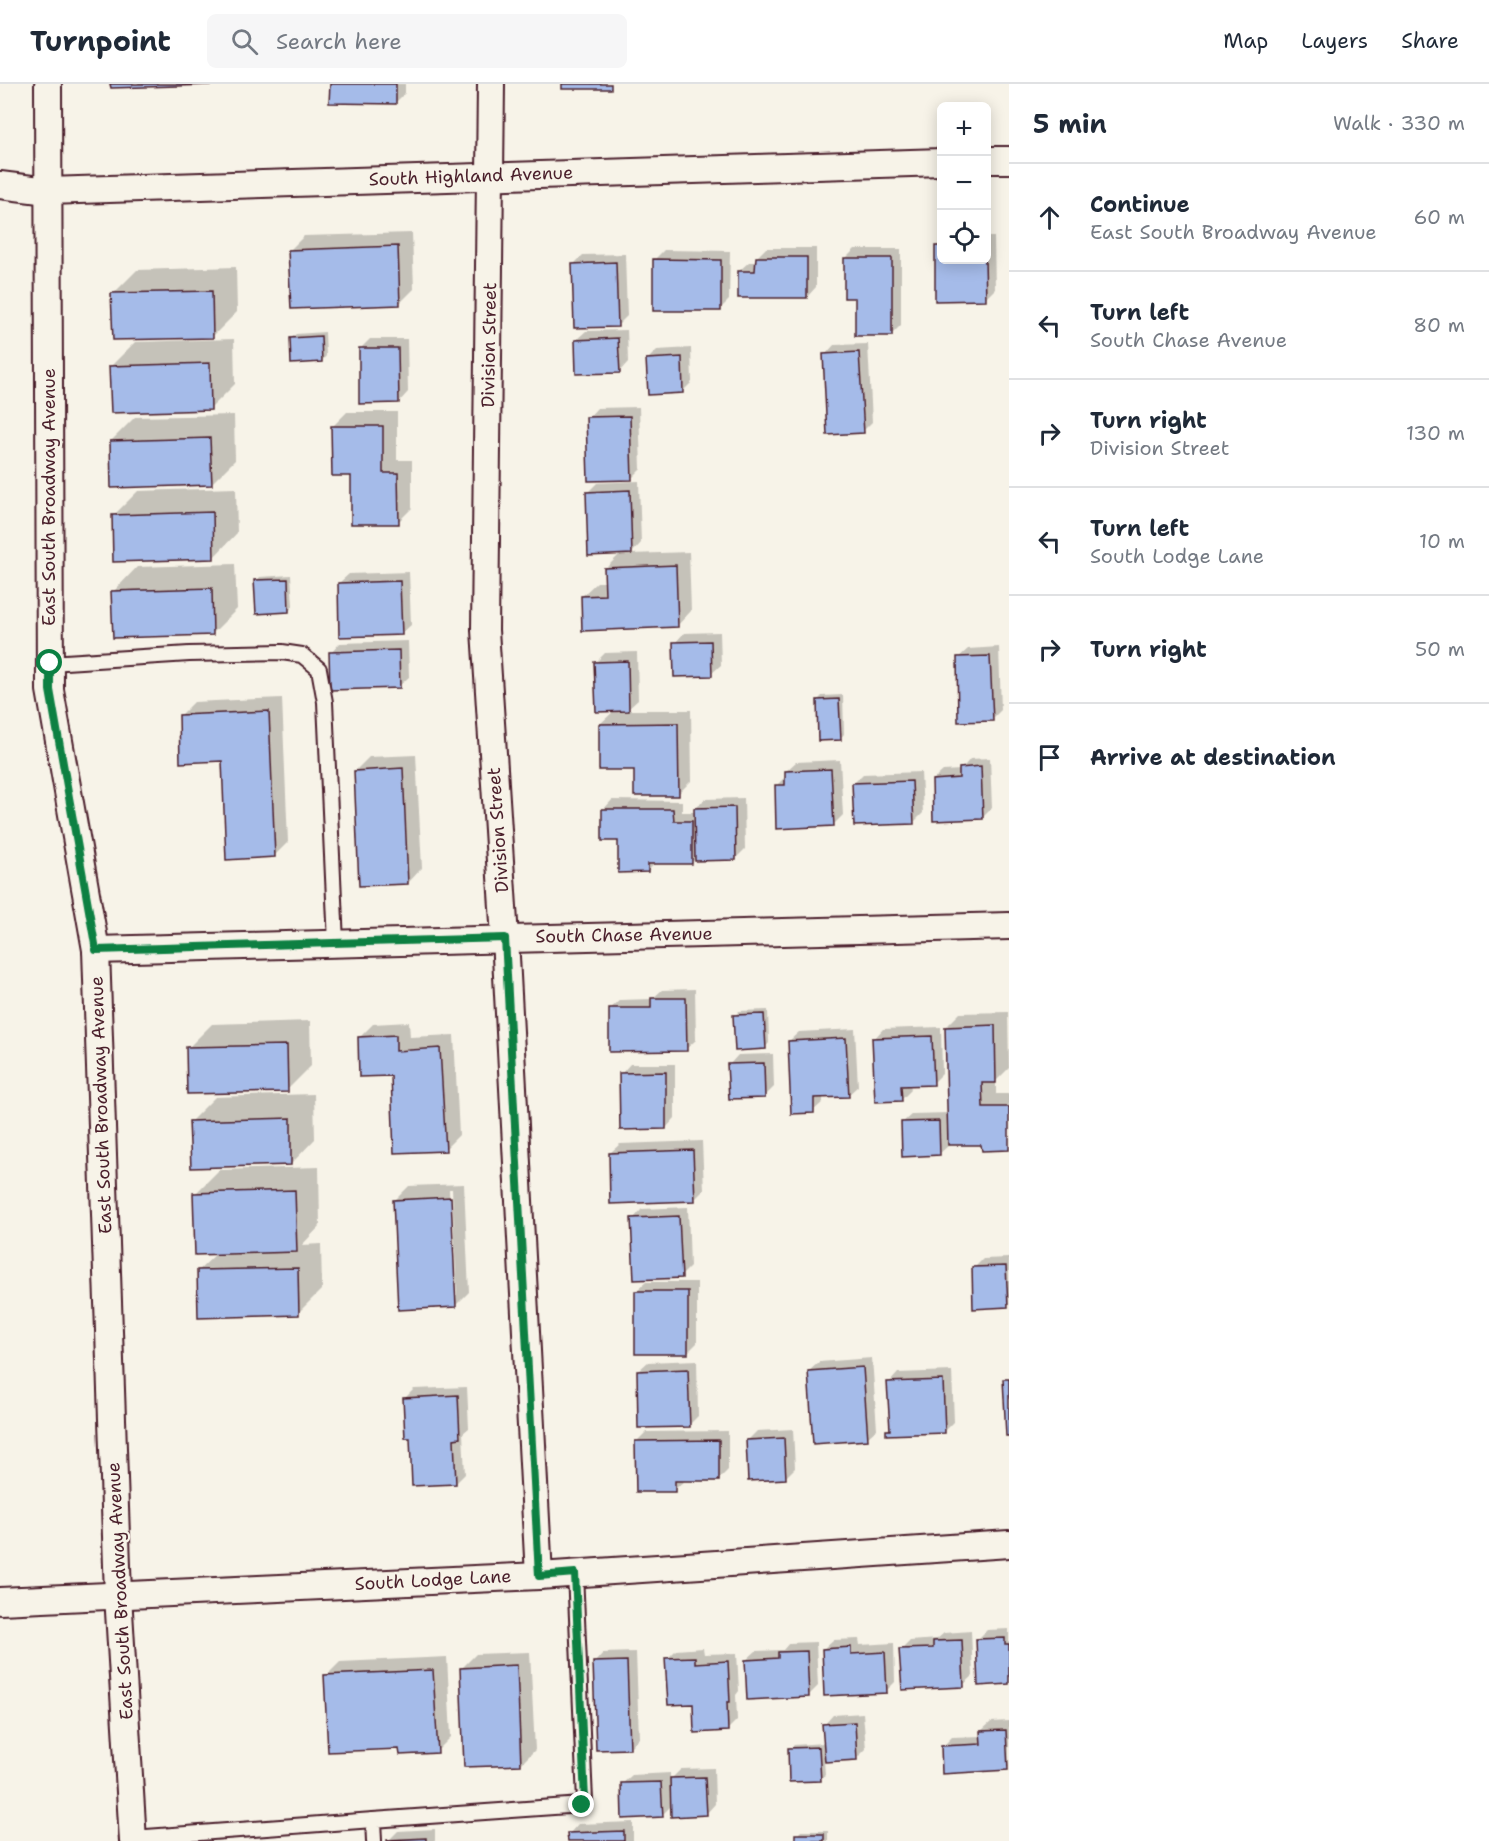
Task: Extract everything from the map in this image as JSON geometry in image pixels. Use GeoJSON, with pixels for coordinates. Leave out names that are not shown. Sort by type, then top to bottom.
{"type":"FeatureCollection","features":[{"type":"Feature","properties":{"kind":"street","name":"East South Broadway Avenue"},"geometry":{"type":"LineString","coordinates":[[48,84],[50,690],[96,950],[118,1595],[133,1840]]}},
{"type":"Feature","properties":{"kind":"street","name":"Division Street"},"geometry":{"type":"LineString","coordinates":[[491,84],[485,630],[505,938],[539,1576]]}},
{"type":"Feature","properties":{"kind":"street"},"geometry":{"type":"LineString","coordinates":[[991,160],[1009,160]]}},
{"type":"Feature","properties":{"kind":"street","name":"South Highland Avenue"},"geometry":{"type":"LineString","coordinates":[[0,185],[48,191],[937,162]]}},
{"type":"Feature","properties":{"kind":"street","name":"South Chase Avenue"},"geometry":{"type":"LineString","coordinates":[[96,950],[1009,926]]}},
{"type":"Feature","properties":{"kind":"street","name":"South Lodge Lane"},"geometry":{"type":"LineString","coordinates":[[0,1601],[539,1576],[1009,1544]]}},
{"type":"Feature","properties":{"kind":"lane"},"geometry":{"type":"LineString","coordinates":[[50,663],[189,654],[282,652],[302,655],[319,669],[325,702],[336,943]]}},
{"type":"Feature","properties":{"kind":"lane"},"geometry":{"type":"LineString","coordinates":[[133,1840],[582,1805],[585,1801],[575,1573]]}},
{"type":"Feature","properties":{"kind":"lane"},"geometry":{"type":"LineString","coordinates":[[374,1820],[375,1841]]}},
{"type":"Feature","properties":{"kind":"building"},"geometry":{"type":"Polygon","coordinates":[[[110,84],[211,84],[211,85],[111,88],[110,84]]]}},
{"type":"Feature","properties":{"kind":"building"},"geometry":{"type":"Polygon","coordinates":[[[330,84],[396,84],[396,104],[329,103],[330,84]]]}},
{"type":"Feature","properties":{"kind":"building"},"geometry":{"type":"Polygon","coordinates":[[[562,84],[611,84],[611,89],[562,89],[562,84]]]}},
{"type":"Feature","properties":{"kind":"building"},"geometry":{"type":"Polygon","coordinates":[[[398,246],[400,305],[291,309],[288,250],[398,246]]]}},
{"type":"Feature","properties":{"kind":"building"},"geometry":{"type":"Polygon","coordinates":[[[935,246],[937,246],[937,264],[985,264],[986,300],[935,301],[935,246]]]}},
{"type":"Feature","properties":{"kind":"building"},"geometry":{"type":"Polygon","coordinates":[[[756,257],[807,257],[807,298],[738,298],[738,271],[755,271],[756,257]]]}},
{"type":"Feature","properties":{"kind":"building"},"geometry":{"type":"Polygon","coordinates":[[[844,258],[892,258],[892,336],[855,336],[855,298],[844,298],[844,258]]]}},
{"type":"Feature","properties":{"kind":"building"},"geometry":{"type":"Polygon","coordinates":[[[653,259],[721,260],[721,311],[653,311],[653,259]]]}},
{"type":"Feature","properties":{"kind":"building"},"geometry":{"type":"Polygon","coordinates":[[[616,262],[618,327],[574,328],[572,264],[616,262]]]}},
{"type":"Feature","properties":{"kind":"building"},"geometry":{"type":"Polygon","coordinates":[[[212,291],[213,338],[113,340],[111,293],[212,291]]]}},
{"type":"Feature","properties":{"kind":"building"},"geometry":{"type":"Polygon","coordinates":[[[321,336],[322,362],[291,364],[290,338],[321,336]]]}},
{"type":"Feature","properties":{"kind":"building"},"geometry":{"type":"Polygon","coordinates":[[[618,338],[620,373],[576,374],[575,340],[618,338]]]}},
{"type":"Feature","properties":{"kind":"building"},"geometry":{"type":"Polygon","coordinates":[[[359,348],[398,348],[399,403],[359,404],[359,348]]]}},
{"type":"Feature","properties":{"kind":"building"},"geometry":{"type":"Polygon","coordinates":[[[859,352],[864,433],[827,435],[823,354],[859,352]]]}},
{"type":"Feature","properties":{"kind":"building"},"geometry":{"type":"Polygon","coordinates":[[[682,357],[683,393],[648,395],[646,359],[682,357]]]}},
{"type":"Feature","properties":{"kind":"building"},"geometry":{"type":"Polygon","coordinates":[[[210,363],[211,410],[111,413],[109,366],[210,363]]]}},
{"type":"Feature","properties":{"kind":"building"},"geometry":{"type":"Polygon","coordinates":[[[630,416],[632,480],[588,481],[586,417],[630,416]]]}},
{"type":"Feature","properties":{"kind":"building"},"geometry":{"type":"Polygon","coordinates":[[[331,426],[383,426],[383,473],[398,473],[399,524],[351,524],[351,476],[332,476],[331,426]]]}},
{"type":"Feature","properties":{"kind":"building"},"geometry":{"type":"Polygon","coordinates":[[[210,438],[212,485],[111,488],[110,441],[210,438]]]}},
{"type":"Feature","properties":{"kind":"building"},"geometry":{"type":"Polygon","coordinates":[[[630,490],[632,554],[588,556],[586,492],[630,490]]]}},
{"type":"Feature","properties":{"kind":"building"},"geometry":{"type":"Polygon","coordinates":[[[213,512],[214,559],[113,562],[112,515],[213,512]]]}},
{"type":"Feature","properties":{"kind":"building"},"geometry":{"type":"Polygon","coordinates":[[[676,565],[678,627],[582,631],[581,596],[605,595],[604,568],[676,565]]]}},
{"type":"Feature","properties":{"kind":"building"},"geometry":{"type":"Polygon","coordinates":[[[288,579],[289,612],[256,614],[254,580],[288,579]]]}},
{"type":"Feature","properties":{"kind":"building"},"geometry":{"type":"Polygon","coordinates":[[[400,581],[402,635],[339,637],[338,583],[400,581]]]}},
{"type":"Feature","properties":{"kind":"building"},"geometry":{"type":"Polygon","coordinates":[[[212,588],[213,635],[113,638],[111,591],[212,588]]]}},
{"type":"Feature","properties":{"kind":"building"},"geometry":{"type":"Polygon","coordinates":[[[711,641],[712,676],[674,677],[673,642],[711,641]]]}},
{"type":"Feature","properties":{"kind":"building"},"geometry":{"type":"Polygon","coordinates":[[[399,650],[400,688],[330,690],[329,652],[399,650]]]}},
{"type":"Feature","properties":{"kind":"building"},"geometry":{"type":"Polygon","coordinates":[[[990,656],[993,721],[958,722],[957,657],[990,656]]]}},
{"type":"Feature","properties":{"kind":"building"},"geometry":{"type":"Polygon","coordinates":[[[628,661],[629,711],[596,712],[594,662],[628,661]]]}},
{"type":"Feature","properties":{"kind":"building"},"geometry":{"type":"Polygon","coordinates":[[[839,699],[841,740],[818,741],[817,700],[839,699]]]}},
{"type":"Feature","properties":{"kind":"building"},"geometry":{"type":"Polygon","coordinates":[[[269,711],[275,857],[226,860],[222,761],[180,763],[179,715],[269,711]]]}},
{"type":"Feature","properties":{"kind":"building"},"geometry":{"type":"Polygon","coordinates":[[[678,723],[679,796],[634,796],[634,770],[599,770],[599,724],[678,723]]]}},
{"type":"Feature","properties":{"kind":"building"},"geometry":{"type":"Polygon","coordinates":[[[981,766],[983,819],[933,821],[932,780],[959,778],[959,768],[981,766]]]}},
{"type":"Feature","properties":{"kind":"building"},"geometry":{"type":"Polygon","coordinates":[[[403,768],[408,884],[359,886],[354,771],[403,768]]]}},
{"type":"Feature","properties":{"kind":"building"},"geometry":{"type":"Polygon","coordinates":[[[831,769],[834,826],[776,829],[775,785],[785,785],[785,771],[831,769]]]}},
{"type":"Feature","properties":{"kind":"building"},"geometry":{"type":"Polygon","coordinates":[[[912,781],[914,824],[854,826],[852,783],[912,781]]]}},
{"type":"Feature","properties":{"kind":"building"},"geometry":{"type":"Polygon","coordinates":[[[735,807],[736,860],[695,861],[694,808],[735,807]]]}},
{"type":"Feature","properties":{"kind":"building"},"geometry":{"type":"Polygon","coordinates":[[[602,809],[673,809],[674,821],[692,821],[692,864],[648,864],[648,872],[618,873],[618,841],[602,841],[602,809]]]}},
{"type":"Feature","properties":{"kind":"building"},"geometry":{"type":"Polygon","coordinates":[[[651,998],[686,998],[687,1051],[609,1052],[609,1008],[651,1008],[651,998]]]}},
{"type":"Feature","properties":{"kind":"building"},"geometry":{"type":"Polygon","coordinates":[[[764,1014],[766,1049],[735,1051],[733,1015],[764,1014]]]}},
{"type":"Feature","properties":{"kind":"building"},"geometry":{"type":"Polygon","coordinates":[[[995,1025],[996,1083],[982,1083],[983,1107],[1009,1107],[1009,1150],[982,1151],[981,1145],[948,1145],[945,1027],[995,1025]]]}},
{"type":"Feature","properties":{"kind":"building"},"geometry":{"type":"Polygon","coordinates":[[[396,1035],[396,1051],[440,1048],[446,1151],[394,1153],[391,1076],[359,1077],[358,1037],[396,1035]]]}},
{"type":"Feature","properties":{"kind":"building"},"geometry":{"type":"Polygon","coordinates":[[[932,1036],[934,1085],[901,1086],[902,1101],[875,1102],[872,1038],[932,1036]]]}},
{"type":"Feature","properties":{"kind":"building"},"geometry":{"type":"Polygon","coordinates":[[[846,1038],[849,1097],[814,1098],[814,1113],[791,1114],[788,1041],[846,1038]]]}},
{"type":"Feature","properties":{"kind":"building"},"geometry":{"type":"Polygon","coordinates":[[[287,1045],[288,1092],[187,1094],[186,1047],[287,1045]]]}},
{"type":"Feature","properties":{"kind":"building"},"geometry":{"type":"Polygon","coordinates":[[[764,1063],[765,1098],[729,1099],[727,1064],[764,1063]]]}},
{"type":"Feature","properties":{"kind":"building"},"geometry":{"type":"Polygon","coordinates":[[[666,1072],[666,1129],[620,1130],[619,1073],[666,1072]]]}},
{"type":"Feature","properties":{"kind":"building"},"geometry":{"type":"Polygon","coordinates":[[[291,1118],[291,1165],[191,1168],[189,1121],[291,1118]]]}},
{"type":"Feature","properties":{"kind":"building"},"geometry":{"type":"Polygon","coordinates":[[[939,1121],[940,1155],[902,1157],[901,1122],[939,1121]]]}},
{"type":"Feature","properties":{"kind":"building"},"geometry":{"type":"Polygon","coordinates":[[[693,1150],[695,1201],[610,1204],[609,1153],[693,1150]]]}},
{"type":"Feature","properties":{"kind":"building"},"geometry":{"type":"Polygon","coordinates":[[[295,1190],[297,1252],[195,1255],[193,1193],[295,1190]]]}},
{"type":"Feature","properties":{"kind":"building"},"geometry":{"type":"Polygon","coordinates":[[[451,1197],[456,1307],[398,1310],[393,1200],[451,1197]]]}},
{"type":"Feature","properties":{"kind":"building"},"geometry":{"type":"Polygon","coordinates":[[[679,1216],[682,1278],[634,1280],[631,1218],[679,1216]]]}},
{"type":"Feature","properties":{"kind":"building"},"geometry":{"type":"Polygon","coordinates":[[[1006,1266],[1008,1307],[973,1309],[972,1267],[1006,1266]]]}},
{"type":"Feature","properties":{"kind":"building"},"geometry":{"type":"Polygon","coordinates":[[[298,1268],[299,1315],[198,1318],[197,1270],[298,1268]]]}},
{"type":"Feature","properties":{"kind":"building"},"geometry":{"type":"Polygon","coordinates":[[[635,1291],[688,1291],[688,1354],[635,1354],[635,1291]]]}},
{"type":"Feature","properties":{"kind":"building"},"geometry":{"type":"Polygon","coordinates":[[[863,1367],[868,1440],[813,1444],[808,1371],[863,1367]]]}},
{"type":"Feature","properties":{"kind":"building"},"geometry":{"type":"Polygon","coordinates":[[[688,1369],[690,1427],[638,1428],[637,1371],[688,1369]]]}},
{"type":"Feature","properties":{"kind":"building"},"geometry":{"type":"Polygon","coordinates":[[[1003,1379],[1009,1379],[1009,1436],[1006,1436],[1003,1379]]]}},
{"type":"Feature","properties":{"kind":"building"},"geometry":{"type":"Polygon","coordinates":[[[943,1380],[945,1433],[886,1435],[886,1430],[890,1430],[887,1382],[943,1380]]]}},
{"type":"Feature","properties":{"kind":"building"},"geometry":{"type":"Polygon","coordinates":[[[458,1395],[460,1438],[454,1439],[456,1484],[412,1486],[410,1438],[405,1438],[403,1398],[458,1395]]]}},
{"type":"Feature","properties":{"kind":"building"},"geometry":{"type":"Polygon","coordinates":[[[784,1438],[786,1479],[748,1481],[746,1440],[784,1438]]]}},
{"type":"Feature","properties":{"kind":"building"},"geometry":{"type":"Polygon","coordinates":[[[719,1440],[719,1481],[675,1481],[675,1492],[636,1492],[635,1441],[719,1440]]]}},
{"type":"Feature","properties":{"kind":"building"},"geometry":{"type":"Polygon","coordinates":[[[1005,1638],[1005,1644],[1009,1644],[1009,1684],[978,1686],[976,1639],[1005,1638]]]}},
{"type":"Feature","properties":{"kind":"building"},"geometry":{"type":"Polygon","coordinates":[[[962,1640],[964,1687],[902,1690],[899,1649],[933,1648],[933,1641],[962,1640]]]}},
{"type":"Feature","properties":{"kind":"building"},"geometry":{"type":"Polygon","coordinates":[[[851,1647],[851,1654],[885,1652],[887,1693],[824,1696],[822,1649],[851,1647]]]}},
{"type":"Feature","properties":{"kind":"building"},"geometry":{"type":"Polygon","coordinates":[[[807,1651],[809,1697],[747,1700],[745,1660],[778,1658],[778,1652],[807,1651]]]}},
{"type":"Feature","properties":{"kind":"building"},"geometry":{"type":"Polygon","coordinates":[[[695,1657],[695,1663],[728,1661],[730,1702],[727,1702],[728,1731],[694,1733],[693,1704],[668,1705],[665,1658],[695,1657]]]}},
{"type":"Feature","properties":{"kind":"building"},"geometry":{"type":"Polygon","coordinates":[[[627,1661],[630,1749],[596,1750],[593,1662],[627,1661]]]}},
{"type":"Feature","properties":{"kind":"building"},"geometry":{"type":"Polygon","coordinates":[[[517,1665],[521,1765],[464,1767],[460,1668],[517,1665]]]}},
{"type":"Feature","properties":{"kind":"building"},"geometry":{"type":"Polygon","coordinates":[[[433,1670],[438,1753],[400,1755],[399,1749],[328,1752],[324,1675],[433,1670]]]}},
{"type":"Feature","properties":{"kind":"building"},"geometry":{"type":"Polygon","coordinates":[[[855,1722],[857,1760],[825,1762],[822,1724],[855,1722]]]}},
{"type":"Feature","properties":{"kind":"building"},"geometry":{"type":"Polygon","coordinates":[[[1006,1730],[1008,1770],[942,1774],[941,1746],[981,1744],[980,1731],[1006,1730]]]}},
{"type":"Feature","properties":{"kind":"building"},"geometry":{"type":"Polygon","coordinates":[[[819,1747],[821,1781],[789,1782],[788,1748],[819,1747]]]}},
{"type":"Feature","properties":{"kind":"building"},"geometry":{"type":"Polygon","coordinates":[[[705,1777],[707,1815],[671,1817],[670,1778],[705,1777]]]}},
{"type":"Feature","properties":{"kind":"building"},"geometry":{"type":"Polygon","coordinates":[[[661,1782],[663,1817],[622,1819],[621,1783],[661,1782]]]}},
{"type":"Feature","properties":{"kind":"building"},"geometry":{"type":"Polygon","coordinates":[[[624,1831],[624,1841],[568,1841],[567,1833],[624,1831]]]}},
{"type":"Feature","properties":{"kind":"building"},"geometry":{"type":"Polygon","coordinates":[[[795,1834],[824,1834],[824,1841],[795,1841],[795,1834]]]}},
{"type":"Feature","properties":{"kind":"building"},"geometry":{"type":"Polygon","coordinates":[[[426,1838],[426,1841],[387,1841],[387,1840],[426,1838]]]}},
{"type":"Feature","properties":{"kind":"route"},"geometry":{"type":"LineString","coordinates":[[50,663],[50,690],[96,950],[505,938],[539,1576],[575,1573],[585,1801],[582,1805]]}}]}
